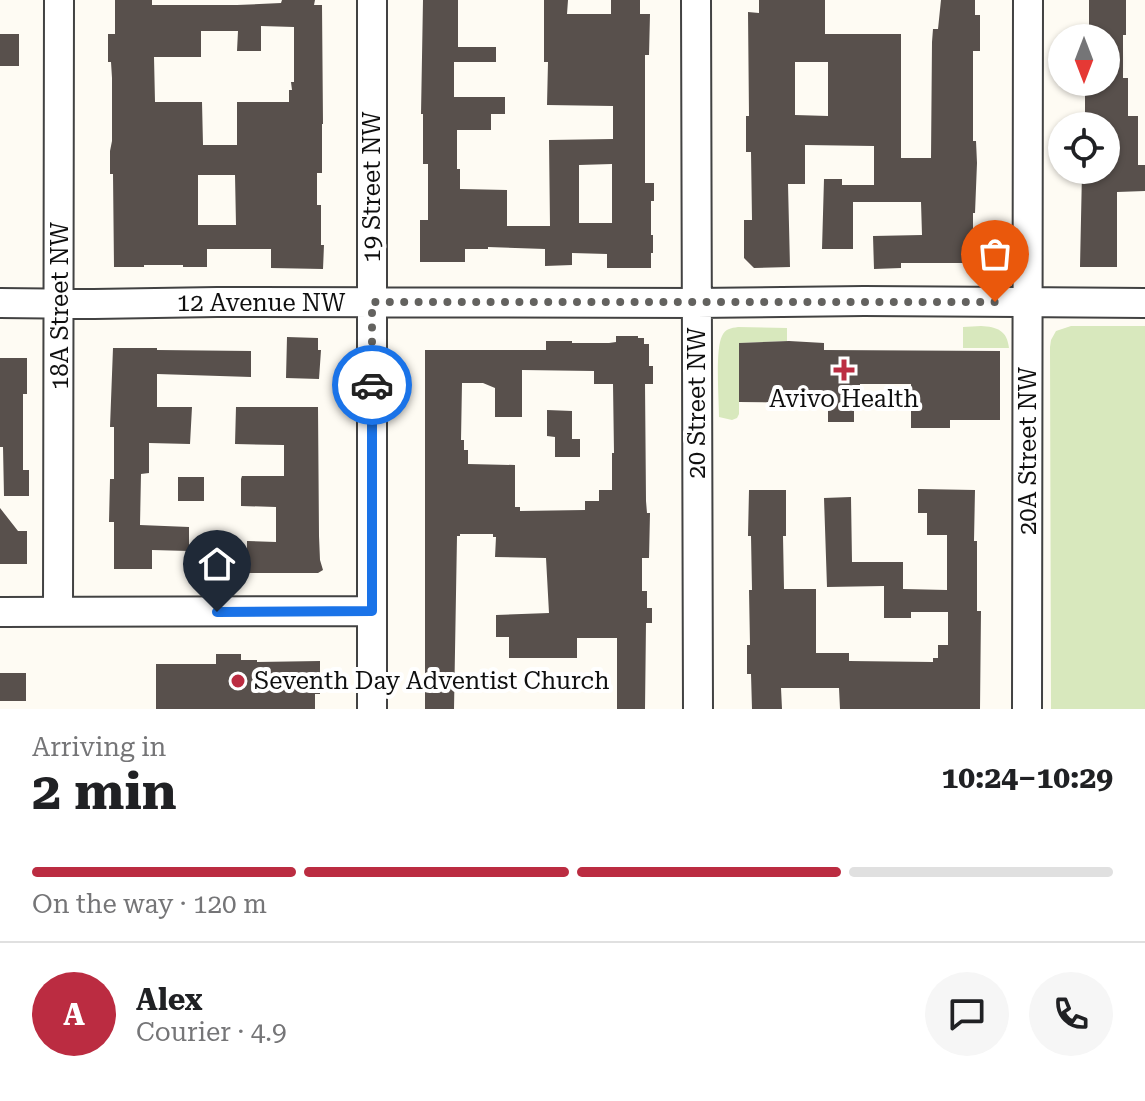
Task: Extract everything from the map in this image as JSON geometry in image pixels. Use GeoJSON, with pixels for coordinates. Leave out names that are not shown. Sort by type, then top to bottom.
{"type":"FeatureCollection","features":[{"type":"Feature","properties":{"kind":"street","name":"18A Street NW"},"geometry":{"type":"LineString","coordinates":[[58,612],[59,0]]}},
{"type":"Feature","properties":{"kind":"street","name":"19 Street NW"},"geometry":{"type":"LineString","coordinates":[[372,0],[372,709]]}},
{"type":"Feature","properties":{"kind":"street","name":"20 Street NW"},"geometry":{"type":"LineString","coordinates":[[696,0],[698,709]]}},
{"type":"Feature","properties":{"kind":"street","name":"20A Street NW"},"geometry":{"type":"LineString","coordinates":[[1027,709],[1028,0]]}},
{"type":"Feature","properties":{"kind":"street","name":"12 Avenue NW"},"geometry":{"type":"LineString","coordinates":[[0,303],[1145,303]]}},
{"type":"Feature","properties":{"kind":"street"},"geometry":{"type":"LineString","coordinates":[[0,612],[372,611]]}},
{"type":"Feature","properties":{"kind":"green space"},"geometry":{"type":"Polygon","coordinates":[[[981,326],[1000,331],[1006,337],[1009,348],[963,348],[963,327],[981,326]]]}},
{"type":"Feature","properties":{"kind":"green space"},"geometry":{"type":"Polygon","coordinates":[[[1071,326],[1145,326],[1145,709],[1051,709],[1050,347],[1056,331],[1071,326]]]}},
{"type":"Feature","properties":{"kind":"green space"},"geometry":{"type":"Polygon","coordinates":[[[787,328],[787,341],[739,343],[739,414],[732,420],[719,417],[719,352],[723,334],[728,329],[787,328]]]}},
{"type":"Feature","properties":{"kind":"building"},"geometry":{"type":"Polygon","coordinates":[[[115,0],[152,0],[152,5],[237,5],[315,0],[314,5],[322,5],[322,173],[317,173],[317,205],[321,205],[323,269],[271,268],[271,249],[207,249],[207,267],[114,267],[113,174],[110,174],[112,78],[111,62],[108,62],[108,34],[115,34],[115,0]],[[261,26],[261,51],[237,51],[238,31],[201,31],[201,57],[154,57],[155,102],[202,102],[203,145],[237,145],[237,102],[289,102],[291,82],[294,82],[294,27],[261,26]],[[198,175],[198,225],[236,225],[235,175],[198,175]]]}},
{"type":"Feature","properties":{"kind":"building"},"geometry":{"type":"Polygon","coordinates":[[[423,0],[458,0],[458,47],[496,47],[496,62],[454,62],[454,97],[505,97],[505,114],[491,114],[491,130],[457,130],[460,189],[507,190],[507,226],[550,226],[549,140],[613,139],[613,106],[547,105],[544,0],[568,0],[567,14],[611,14],[611,0],[640,0],[640,14],[650,14],[649,55],[645,55],[645,183],[654,183],[651,268],[607,268],[607,254],[572,253],[572,265],[545,266],[545,249],[488,247],[465,249],[465,262],[420,262],[420,220],[428,220],[428,164],[423,164],[423,0]],[[612,164],[579,165],[579,223],[612,223],[612,164]]]}},
{"type":"Feature","properties":{"kind":"building"},"geometry":{"type":"Polygon","coordinates":[[[759,0],[825,0],[825,34],[901,34],[901,158],[931,158],[932,42],[933,29],[938,29],[941,0],[975,0],[975,15],[980,15],[980,51],[973,51],[973,141],[976,141],[977,163],[973,263],[901,263],[901,268],[874,269],[873,236],[922,235],[921,202],[853,202],[853,249],[822,249],[824,179],[842,179],[842,185],[874,185],[874,146],[805,145],[805,184],[788,184],[790,267],[754,268],[744,258],[744,220],[752,220],[751,152],[746,152],[746,116],[749,116],[748,12],[759,13],[759,0]],[[795,62],[795,115],[828,116],[828,62],[795,62]]]}},
{"type":"Feature","properties":{"kind":"building"},"geometry":{"type":"Polygon","coordinates":[[[1089,0],[1126,0],[1123,78],[1128,78],[1128,116],[1138,116],[1138,165],[1145,165],[1145,191],[1117,192],[1117,267],[1080,267],[1082,184],[1120,184],[1120,112],[1085,112],[1085,96],[1120,96],[1120,24],[1089,24],[1089,0]]]}},
{"type":"Feature","properties":{"kind":"building"},"geometry":{"type":"Polygon","coordinates":[[[0,34],[19,34],[19,66],[0,66],[0,34]]]}},
{"type":"Feature","properties":{"kind":"building"},"geometry":{"type":"Polygon","coordinates":[[[616,336],[644,338],[644,344],[649,344],[649,366],[653,366],[653,384],[645,384],[646,501],[647,513],[650,513],[649,558],[642,558],[642,591],[647,591],[647,608],[652,608],[652,623],[646,623],[645,709],[617,709],[617,638],[577,638],[577,658],[509,658],[509,637],[496,637],[496,615],[549,613],[546,558],[495,557],[496,537],[493,534],[460,534],[457,536],[454,709],[425,709],[425,350],[546,350],[546,341],[616,342],[616,336]],[[522,370],[522,417],[495,417],[495,388],[483,383],[462,383],[461,440],[464,440],[464,450],[468,450],[468,464],[515,465],[515,507],[520,507],[520,511],[585,510],[585,501],[599,501],[599,490],[612,490],[613,384],[594,384],[594,371],[522,370]]]}},
{"type":"Feature","properties":{"kind":"building"},"geometry":{"type":"Polygon","coordinates":[[[287,337],[318,338],[318,350],[321,350],[319,379],[286,378],[287,337]]]}},
{"type":"Feature","properties":{"kind":"building"},"geometry":{"type":"Polygon","coordinates":[[[739,343],[824,343],[824,350],[1000,351],[1000,420],[950,420],[950,428],[911,428],[911,384],[860,384],[860,389],[854,389],[854,422],[828,422],[828,403],[739,402],[739,343]]]}},
{"type":"Feature","properties":{"kind":"building"},"geometry":{"type":"Polygon","coordinates":[[[113,348],[251,351],[251,377],[157,374],[157,407],[192,407],[190,444],[149,443],[149,473],[141,474],[140,525],[189,527],[189,551],[152,550],[152,569],[114,569],[114,522],[109,522],[110,479],[114,479],[114,427],[110,427],[113,348]]]}},
{"type":"Feature","properties":{"kind":"building"},"geometry":{"type":"Polygon","coordinates":[[[0,358],[27,358],[27,394],[23,394],[23,470],[29,470],[29,496],[4,496],[3,447],[0,447],[0,358]]]}},
{"type":"Feature","properties":{"kind":"building"},"geometry":{"type":"Polygon","coordinates":[[[236,407],[318,407],[319,536],[323,570],[318,573],[247,573],[247,541],[276,542],[276,507],[241,506],[241,479],[242,476],[284,476],[284,445],[235,444],[236,407]]]}},
{"type":"Feature","properties":{"kind":"building"},"geometry":{"type":"Polygon","coordinates":[[[547,410],[572,411],[572,439],[580,439],[580,457],[555,457],[555,437],[547,436],[547,410]]]}},
{"type":"Feature","properties":{"kind":"building"},"geometry":{"type":"Polygon","coordinates":[[[178,477],[204,477],[204,501],[178,501],[178,477]]]}},
{"type":"Feature","properties":{"kind":"building"},"geometry":{"type":"Polygon","coordinates":[[[918,489],[975,490],[977,611],[981,611],[980,709],[840,709],[839,688],[781,688],[782,709],[752,709],[751,674],[747,674],[749,590],[752,590],[749,490],[786,490],[784,589],[816,589],[816,653],[849,653],[849,661],[933,662],[933,658],[938,658],[938,645],[948,645],[948,612],[911,612],[911,618],[884,618],[884,586],[827,587],[824,498],[851,497],[852,562],[903,562],[903,589],[947,590],[947,535],[927,535],[927,513],[918,513],[918,489]]]}},
{"type":"Feature","properties":{"kind":"building"},"geometry":{"type":"Polygon","coordinates":[[[0,508],[18,531],[27,531],[27,564],[0,564],[0,508]]]}},
{"type":"Feature","properties":{"kind":"building","name":"Seventh Day Adventist Church"},"geometry":{"type":"Polygon","coordinates":[[[216,654],[241,654],[241,660],[257,662],[320,661],[320,694],[315,694],[315,709],[156,709],[156,664],[216,664],[216,654]]]}},
{"type":"Feature","properties":{"kind":"building"},"geometry":{"type":"Polygon","coordinates":[[[0,673],[26,673],[26,701],[0,701],[0,673]]]}},
{"type":"Feature","properties":{"kind":"way so far"},"geometry":{"type":"LineString","coordinates":[[372,385],[372,302],[995,302]]}},
{"type":"Feature","properties":{"kind":"place","name":"Avivo Health"},"geometry":{"type":"Point","coordinates":[844,370]}},
{"type":"Feature","properties":{"kind":"place","name":"Seventh Day Adventist Church"},"geometry":{"type":"Point","coordinates":[238,681]}},
{"type":"Feature","properties":{"kind":"route"},"geometry":{"type":"LineString","coordinates":[[217,612],[372,611],[372,385]]}}]}
